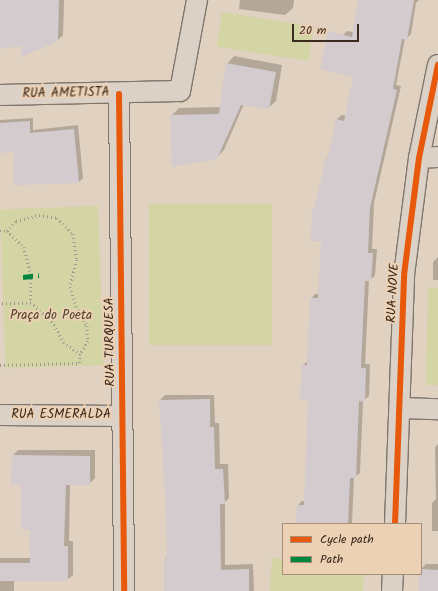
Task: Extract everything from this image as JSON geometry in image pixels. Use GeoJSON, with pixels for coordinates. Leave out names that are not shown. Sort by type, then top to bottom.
{"type":"FeatureCollection","features":[{"type":"Feature","properties":{"kind":"street","name":"RUA AMETISTA"},"geometry":{"type":"LineString","coordinates":[[0,95],[119,94],[180,91],[197,0]]}},
{"type":"Feature","properties":{"kind":"street","name":"RUA NOVE"},"geometry":{"type":"LineString","coordinates":[[395,523],[401,408],[404,275],[429,157],[438,65]]}},
{"type":"Feature","properties":{"kind":"street","name":"RUA TURQUESA"},"geometry":{"type":"LineString","coordinates":[[119,94],[124,591]]}},
{"type":"Feature","properties":{"kind":"street"},"geometry":{"type":"LineString","coordinates":[[401,408],[438,409]]}},
{"type":"Feature","properties":{"kind":"street","name":"RUA ESMERALDA"},"geometry":{"type":"LineString","coordinates":[[0,415],[122,416]]}},
{"type":"Feature","properties":{"kind":"street"},"geometry":{"type":"LineString","coordinates":[[392,575],[392,591]]}},
{"type":"Feature","properties":{"kind":"path"},"geometry":{"type":"LineString","coordinates":[[0,365],[79,363],[80,355],[88,341],[87,326],[76,306],[70,287],[77,260],[73,234],[57,218],[39,215],[16,221],[6,231]]}},
{"type":"Feature","properties":{"kind":"path"},"geometry":{"type":"LineString","coordinates":[[0,231],[6,231],[24,247],[31,275],[31,303]]}},
{"type":"Feature","properties":{"kind":"path"},"geometry":{"type":"LineString","coordinates":[[0,304],[31,303],[52,322],[64,343],[80,355]]}},
{"type":"Feature","properties":{"kind":"green space"},"geometry":{"type":"Polygon","coordinates":[[[222,12],[314,27],[308,61],[217,47],[222,12]]]}},
{"type":"Feature","properties":{"kind":"green space"},"geometry":{"type":"Polygon","coordinates":[[[149,204],[272,204],[272,345],[149,345],[149,204]]]}},
{"type":"Feature","properties":{"kind":"green space","name":"Praça do Poeta"},"geometry":{"type":"Polygon","coordinates":[[[98,206],[104,365],[6,368],[0,209],[98,206]]]}},
{"type":"Feature","properties":{"kind":"green space"},"geometry":{"type":"Polygon","coordinates":[[[428,287],[438,288],[438,385],[426,385],[428,287]]]}},
{"type":"Feature","properties":{"kind":"green space"},"geometry":{"type":"Polygon","coordinates":[[[272,558],[282,559],[282,575],[364,575],[363,591],[270,591],[272,558]]]}},
{"type":"Feature","properties":{"kind":"building"},"geometry":{"type":"Polygon","coordinates":[[[0,0],[59,0],[58,41],[21,57],[21,46],[0,49],[0,0]]]}},
{"type":"Feature","properties":{"kind":"building"},"geometry":{"type":"Polygon","coordinates":[[[358,0],[414,0],[407,40],[402,39],[393,89],[397,90],[370,208],[368,253],[373,253],[371,281],[365,281],[361,368],[366,368],[365,402],[359,401],[356,478],[350,478],[348,523],[296,523],[297,505],[304,505],[308,399],[300,399],[302,365],[307,365],[310,298],[318,298],[321,241],[311,241],[312,209],[314,209],[326,158],[328,158],[336,119],[344,121],[353,77],[320,69],[328,31],[352,37],[358,0]]]}},
{"type":"Feature","properties":{"kind":"building"},"geometry":{"type":"Polygon","coordinates":[[[226,63],[276,72],[269,109],[241,105],[217,159],[172,167],[170,115],[219,114],[226,63]]]}},
{"type":"Feature","properties":{"kind":"building"},"geometry":{"type":"Polygon","coordinates":[[[30,121],[30,133],[74,129],[79,183],[14,185],[14,152],[0,153],[0,123],[30,121]]]}},
{"type":"Feature","properties":{"kind":"building"},"geometry":{"type":"Polygon","coordinates":[[[210,399],[210,427],[214,427],[215,469],[223,469],[225,504],[220,504],[221,570],[249,569],[249,591],[164,591],[164,559],[167,559],[166,507],[159,400],[210,399]]]}},
{"type":"Feature","properties":{"kind":"building"},"geometry":{"type":"Polygon","coordinates":[[[12,455],[90,456],[90,485],[66,485],[64,546],[68,546],[68,581],[0,581],[0,563],[30,563],[30,530],[21,529],[21,485],[11,485],[12,455]]]}},
{"type":"Feature","properties":{"kind":"building"},"geometry":{"type":"Polygon","coordinates":[[[422,569],[438,570],[438,591],[419,591],[419,575],[422,575],[422,569]]]}},
{"type":"Feature","properties":{"kind":"marked path"},"geometry":{"type":"LineString","coordinates":[[23,277],[39,275]]}},
{"type":"Feature","properties":{"kind":"cycle path"},"geometry":{"type":"LineString","coordinates":[[395,523],[404,275],[419,158],[438,65]]}},
{"type":"Feature","properties":{"kind":"cycle path"},"geometry":{"type":"LineString","coordinates":[[119,94],[124,591]]}}]}
